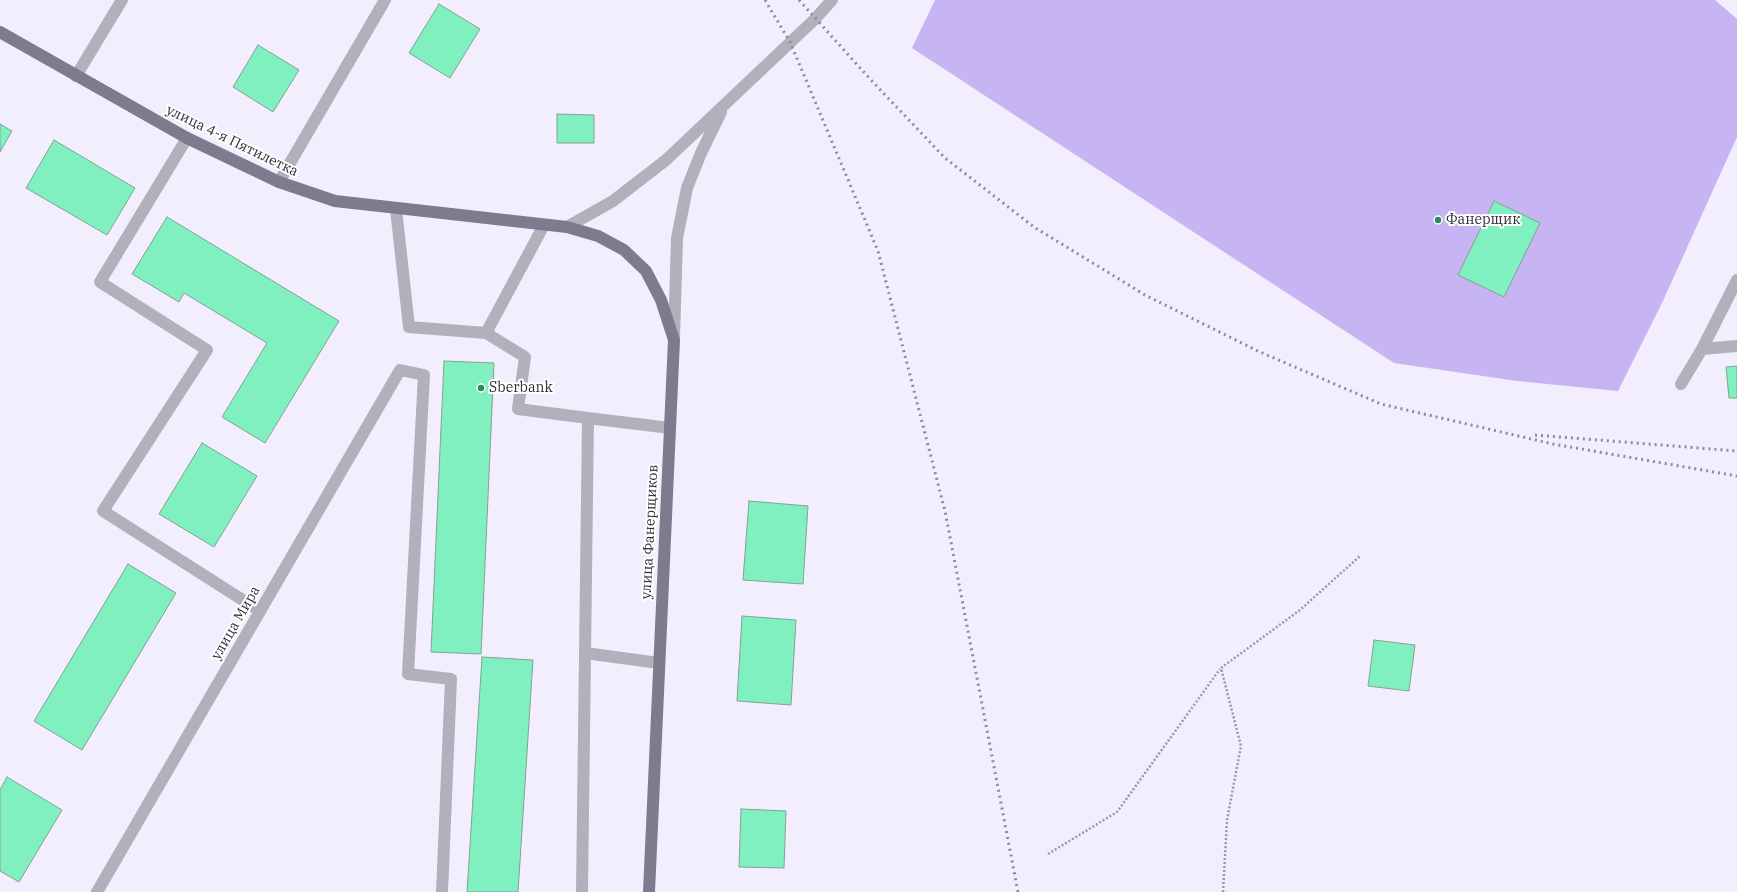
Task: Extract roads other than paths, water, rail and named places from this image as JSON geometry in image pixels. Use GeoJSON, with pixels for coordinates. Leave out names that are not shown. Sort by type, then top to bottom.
{"type":"FeatureCollection","features":[{"type":"Feature","properties":{"kind":"main road","name":"улица 4-я Пятилетка"},"geometry":{"type":"LineString","coordinates":[[0,32],[187,138],[279,182],[335,201],[567,227]]}},
{"type":"Feature","properties":{"kind":"main road","name":"улица Фанерщиков"},"geometry":{"type":"LineString","coordinates":[[567,227],[598,236],[624,250],[646,272],[661,300],[674,340],[649,892]]}},
{"type":"Feature","properties":{"kind":"street"},"geometry":{"type":"LineString","coordinates":[[76,76],[122,0]]}},
{"type":"Feature","properties":{"kind":"street"},"geometry":{"type":"LineString","coordinates":[[279,182],[385,0]]}},
{"type":"Feature","properties":{"kind":"street"},"geometry":{"type":"LineString","coordinates":[[567,227],[613,201],[666,160],[815,19],[832,0]]}},
{"type":"Feature","properties":{"kind":"street"},"geometry":{"type":"LineString","coordinates":[[674,340],[677,238],[687,188],[701,153],[724,106]]}},
{"type":"Feature","properties":{"kind":"street"},"geometry":{"type":"LineString","coordinates":[[187,138],[100,282],[207,350],[103,511],[260,611]]}},
{"type":"Feature","properties":{"kind":"street"},"geometry":{"type":"LineString","coordinates":[[396,209],[409,327],[486,332],[525,357],[518,409],[670,428]]}},
{"type":"Feature","properties":{"kind":"street"},"geometry":{"type":"LineString","coordinates":[[486,332],[544,225]]}},
{"type":"Feature","properties":{"kind":"street"},"geometry":{"type":"LineString","coordinates":[[1681,384],[1702,349],[1737,280]]}},
{"type":"Feature","properties":{"kind":"street"},"geometry":{"type":"LineString","coordinates":[[1702,349],[1737,346]]}},
{"type":"Feature","properties":{"kind":"street","name":"улица Мира"},"geometry":{"type":"LineString","coordinates":[[97,892],[400,370],[424,375],[408,674],[450,679],[442,892]]}},
{"type":"Feature","properties":{"kind":"street"},"geometry":{"type":"LineString","coordinates":[[582,892],[588,418]]}},
{"type":"Feature","properties":{"kind":"street"},"geometry":{"type":"LineString","coordinates":[[585,653],[659,663]]}},
{"type":"Feature","properties":{"kind":"railway"},"geometry":{"type":"LineString","coordinates":[[765,0],[790,42],[878,251],[945,511],[1018,892]]}},
{"type":"Feature","properties":{"kind":"railway"},"geometry":{"type":"LineString","coordinates":[[799,0],[871,80],[945,158],[1034,227],[1145,295],[1260,352],[1381,404],[1553,444],[1737,476]]}},
{"type":"Feature","properties":{"kind":"railway"},"geometry":{"type":"LineString","coordinates":[[1535,435],[1737,451]]}},
{"type":"Feature","properties":{"kind":"place","name":"Фанерщик"},"geometry":{"type":"Point","coordinates":[1438,220]}},
{"type":"Feature","properties":{"kind":"place","name":"Sberbank"},"geometry":{"type":"Point","coordinates":[481,388]}}]}
